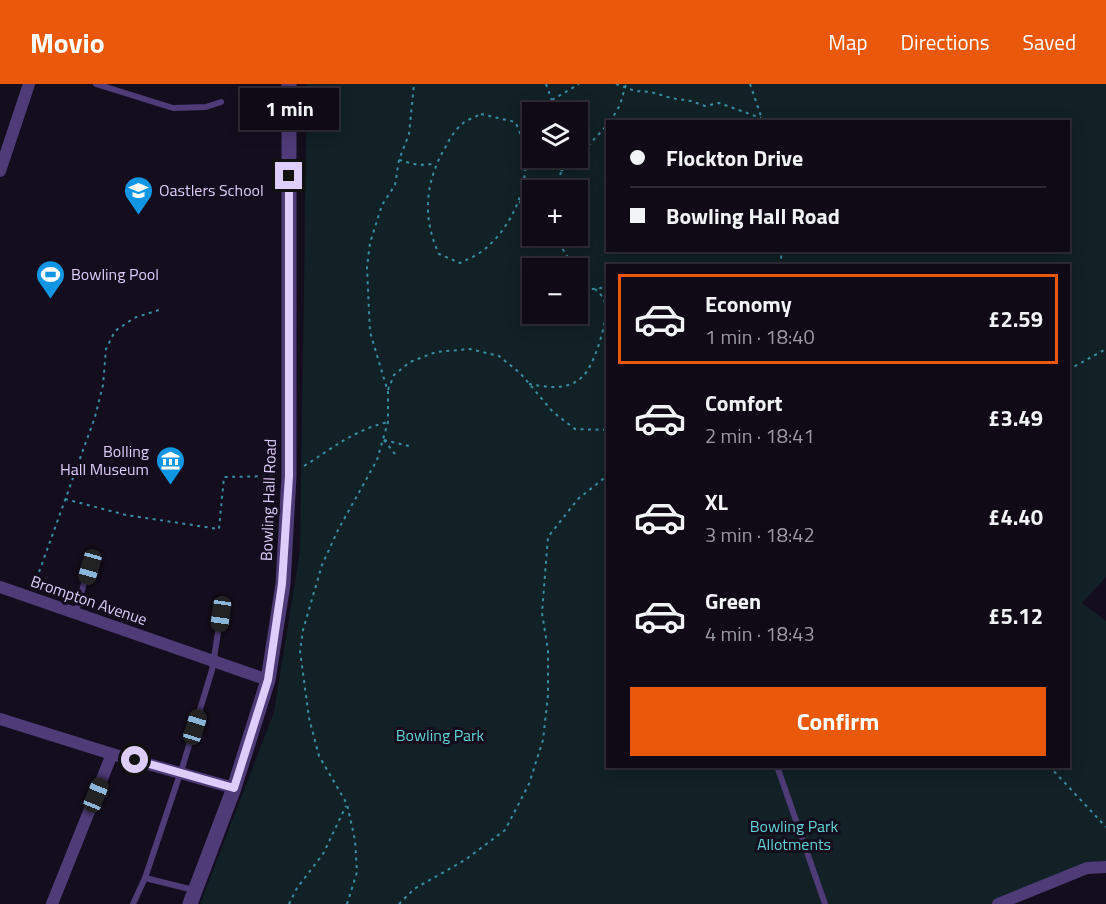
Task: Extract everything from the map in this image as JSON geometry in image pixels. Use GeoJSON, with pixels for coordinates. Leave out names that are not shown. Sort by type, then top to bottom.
{"type":"FeatureCollection","features":[{"type":"Feature","properties":{"kind":"street"},"geometry":{"type":"LineString","coordinates":[[0,171],[29,84]]}},
{"type":"Feature","properties":{"kind":"street","name":"Bowling Hall Road"},"geometry":{"type":"LineString","coordinates":[[193,897],[234,788],[268,680],[282,584],[289,476],[289,84]]}},
{"type":"Feature","properties":{"kind":"street","name":"Brompton Avenue"},"geometry":{"type":"LineString","coordinates":[[0,587],[268,680]]}},
{"type":"Feature","properties":{"kind":"street"},"geometry":{"type":"LineString","coordinates":[[0,719],[112,754],[234,788]]}},
{"type":"Feature","properties":{"kind":"street"},"geometry":{"type":"LineString","coordinates":[[52,904],[112,754]]}},
{"type":"Feature","properties":{"kind":"street"},"geometry":{"type":"LineString","coordinates":[[998,904],[1087,868],[1106,867]]}},
{"type":"Feature","properties":{"kind":"lane"},"geometry":{"type":"LineString","coordinates":[[96,84],[173,108],[206,107],[221,102]]}},
{"type":"Feature","properties":{"kind":"lane"},"geometry":{"type":"LineString","coordinates":[[76,612],[92,555]]}},
{"type":"Feature","properties":{"kind":"lane"},"geometry":{"type":"LineString","coordinates":[[133,904],[145,878],[214,660],[221,614]]}},
{"type":"Feature","properties":{"kind":"lane"},"geometry":{"type":"LineString","coordinates":[[778,768],[825,904]]}},
{"type":"Feature","properties":{"kind":"lane"},"geometry":{"type":"LineString","coordinates":[[145,878],[193,897]]}},
{"type":"Feature","properties":{"kind":"path"},"geometry":{"type":"LineString","coordinates":[[348,904],[357,872],[355,840],[347,804],[319,756],[309,718],[300,651],[303,630],[322,565],[338,530],[377,460],[388,422],[388,392],[370,332],[367,267],[370,243],[382,205],[395,185],[399,160],[409,134],[414,84]]}},
{"type":"Feature","properties":{"kind":"path"},"geometry":{"type":"LineString","coordinates":[[546,84],[552,100],[579,84]]}},
{"type":"Feature","properties":{"kind":"path"},"geometry":{"type":"LineString","coordinates":[[616,84],[625,85],[634,91],[651,92],[705,106],[719,103],[762,120]]}},
{"type":"Feature","properties":{"kind":"path"},"geometry":{"type":"LineString","coordinates":[[750,84],[762,120]]}},
{"type":"Feature","properties":{"kind":"path"},"geometry":{"type":"LineString","coordinates":[[611,120],[621,105],[625,85]]}},
{"type":"Feature","properties":{"kind":"path"},"geometry":{"type":"LineString","coordinates":[[522,135],[515,122],[481,114],[461,124],[451,137],[431,177],[428,214],[430,236],[439,254],[460,263],[483,251],[502,233],[519,202],[525,168]]}},
{"type":"Feature","properties":{"kind":"path"},"geometry":{"type":"LineString","coordinates":[[588,145],[606,126]]}},
{"type":"Feature","properties":{"kind":"path"},"geometry":{"type":"LineString","coordinates":[[399,160],[418,165],[436,164]]}},
{"type":"Feature","properties":{"kind":"path"},"geometry":{"type":"LineString","coordinates":[[560,180],[561,168]]}},
{"type":"Feature","properties":{"kind":"path"},"geometry":{"type":"LineString","coordinates":[[561,171],[564,168]]}},
{"type":"Feature","properties":{"kind":"path"},"geometry":{"type":"LineString","coordinates":[[588,289],[606,287]]}},
{"type":"Feature","properties":{"kind":"path"},"geometry":{"type":"LineString","coordinates":[[529,384],[549,387],[565,386],[582,378],[595,360],[606,309],[602,296],[594,288]]}},
{"type":"Feature","properties":{"kind":"path"},"geometry":{"type":"LineString","coordinates":[[31,597],[95,417],[103,385],[106,349],[115,331],[134,318],[162,309]]}},
{"type":"Feature","properties":{"kind":"path"},"geometry":{"type":"LineString","coordinates":[[388,392],[394,375],[410,362],[436,352],[470,349],[499,356],[520,373],[553,412],[574,429],[606,430]]}},
{"type":"Feature","properties":{"kind":"path"},"geometry":{"type":"LineString","coordinates":[[1070,369],[1106,349]]}},
{"type":"Feature","properties":{"kind":"path"},"geometry":{"type":"LineString","coordinates":[[65,499],[126,515],[219,529],[224,477],[289,476],[350,435],[388,422]]}},
{"type":"Feature","properties":{"kind":"path"},"geometry":{"type":"LineString","coordinates":[[384,440],[412,447]]}},
{"type":"Feature","properties":{"kind":"path"},"geometry":{"type":"LineString","coordinates":[[384,440],[395,454]]}},
{"type":"Feature","properties":{"kind":"path"},"geometry":{"type":"LineString","coordinates":[[399,904],[414,890],[465,860],[505,830],[529,784],[543,740],[548,695],[548,650],[542,612],[548,537],[578,499],[606,477]]}},
{"type":"Feature","properties":{"kind":"path"},"geometry":{"type":"LineString","coordinates":[[1051,768],[1106,827]]}},
{"type":"Feature","properties":{"kind":"path"},"geometry":{"type":"LineString","coordinates":[[289,904],[297,888],[323,854],[347,804]]}},
{"type":"Feature","properties":{"kind":"green space","name":"Bowling Park"},"geometry":{"type":"Polygon","coordinates":[[[307,84],[1106,84],[1106,577],[1082,603],[1106,621],[1106,867],[998,904],[200,904],[274,712],[300,550],[307,84]]]}},
{"type":"Feature","properties":{"kind":"place","name":"Oastlers School"},"geometry":{"type":"Point","coordinates":[138,216]}},
{"type":"Feature","properties":{"kind":"place","name":"Bowling Pool"},"geometry":{"type":"Point","coordinates":[50,300]}},
{"type":"Feature","properties":{"kind":"place","name":"Bolling Hall Museum"},"geometry":{"type":"Point","coordinates":[170,486]}},
{"type":"Feature","properties":{"kind":"route"},"geometry":{"type":"LineString","coordinates":[[135,760],[234,788],[268,680],[282,584],[289,476],[289,176]]}},
{"type":"Feature","properties":{"kind":"park label","name":"Bowling Park Allotments"},"geometry":{"type":"Point","coordinates":[794,835]}}]}
